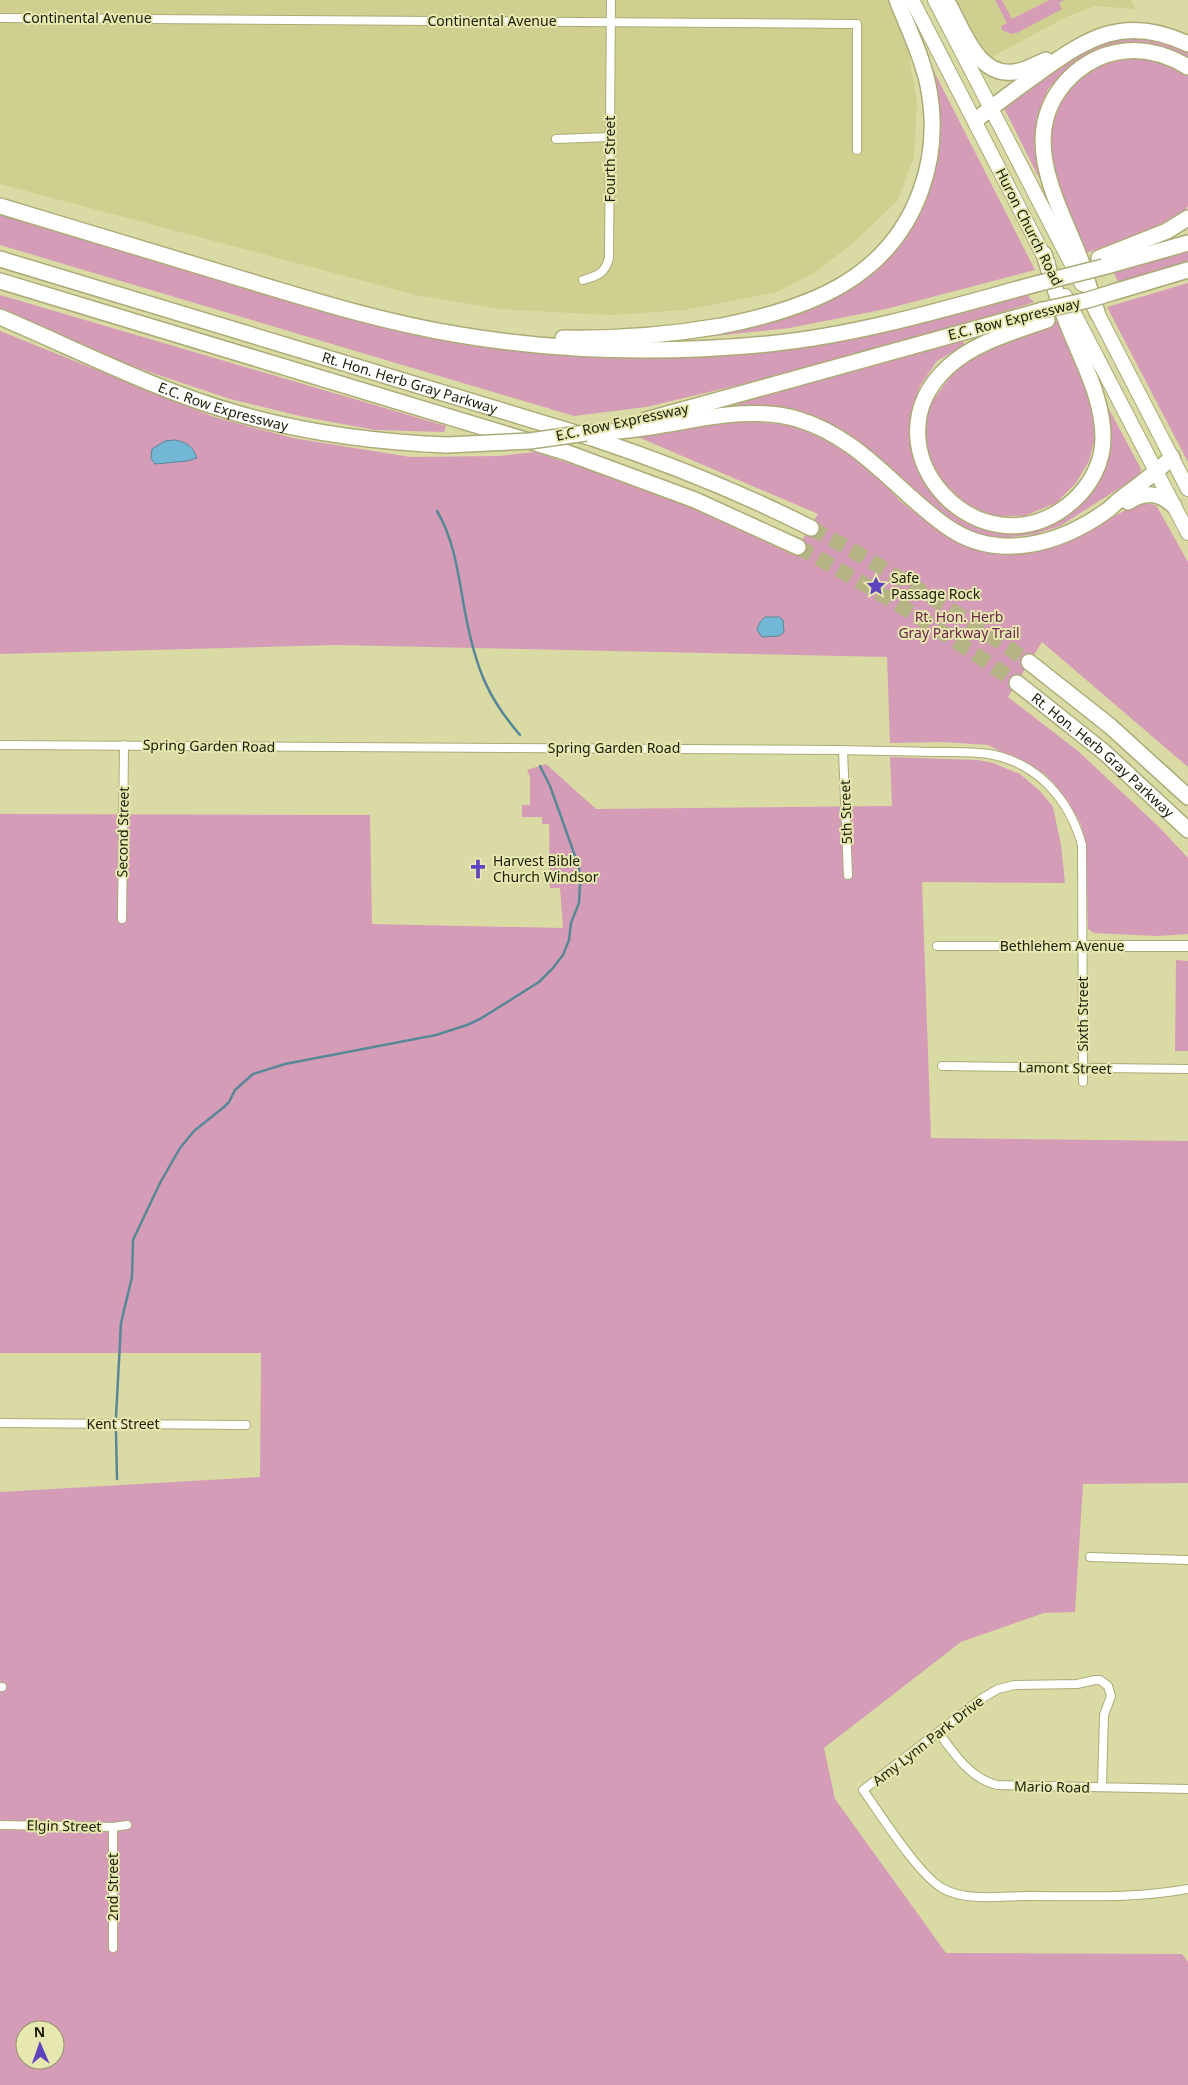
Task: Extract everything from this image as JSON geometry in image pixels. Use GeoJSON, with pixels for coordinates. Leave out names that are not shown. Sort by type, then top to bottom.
{"type":"FeatureCollection","features":[{"type":"Feature","properties":{"kind":"highway"},"geometry":{"type":"LineString","coordinates":[[458,335],[605,338],[699,330],[773,314],[812,301],[831,292],[865,270],[888,247],[910,215],[924,182],[930,152],[932,121],[928,85],[897,0]]}},
{"type":"Feature","properties":{"kind":"highway","name":"Huron Church Road"},"geometry":{"type":"LineString","coordinates":[[912,0],[1188,533]]}},
{"type":"Feature","properties":{"kind":"highway","name":"Huron Church Road"},"geometry":{"type":"LineString","coordinates":[[935,0],[1188,489]]}},
{"type":"Feature","properties":{"kind":"highway"},"geometry":{"type":"LineString","coordinates":[[944,0],[949,5],[980,58],[992,69],[1006,72],[1018,71],[1069,51],[1102,35],[1133,30],[1161,34],[1188,44]]}},
{"type":"Feature","properties":{"kind":"highway"},"geometry":{"type":"LineString","coordinates":[[1092,306],[1081,261],[1046,169],[1043,137],[1049,110],[1054,98],[1069,77],[1091,61],[1103,56],[1140,50],[1166,55],[1188,67]]}},
{"type":"Feature","properties":{"kind":"highway"},"geometry":{"type":"LineString","coordinates":[[975,121],[1069,51]]}},
{"type":"Feature","properties":{"kind":"highway","name":"E.C. Row Expressway"},"geometry":{"type":"LineString","coordinates":[[0,206],[334,307],[458,335],[536,346],[630,351],[671,351],[770,344],[866,329],[1058,278],[1101,263],[1188,243]]}},
{"type":"Feature","properties":{"kind":"highway"},"geometry":{"type":"LineString","coordinates":[[1101,263],[1188,218]]}},
{"type":"Feature","properties":{"kind":"highway"},"geometry":{"type":"LineString","coordinates":[[1044,254],[1066,321],[1096,394],[1102,427],[1102,451],[1094,476],[1076,498],[1060,511],[1028,524],[1003,525],[983,521],[959,510],[948,501],[924,466],[919,442],[921,412],[931,388],[948,367],[963,356],[1045,315]]}},
{"type":"Feature","properties":{"kind":"highway","name":"Rt. Hon. Herb Gray Parkway"},"geometry":{"type":"LineString","coordinates":[[0,259],[642,454],[710,481],[811,528]]}},
{"type":"Feature","properties":{"kind":"highway","name":"E.C. Row Expressway"},"geometry":{"type":"LineString","coordinates":[[0,317],[167,389],[236,413],[296,428],[349,437],[447,445],[530,440],[645,424],[1045,315],[1092,306],[1114,292],[1188,270]]}},
{"type":"Feature","properties":{"kind":"highway","name":"Rt. Hon. Herb Gray Parkway"},"geometry":{"type":"LineString","coordinates":[[0,281],[565,452],[636,476],[695,500],[798,547]]}},
{"type":"Feature","properties":{"kind":"highway"},"geometry":{"type":"LineString","coordinates":[[645,424],[749,414],[777,416],[812,424],[831,433],[866,456],[946,526],[962,535],[996,546],[1019,547],[1053,539],[1074,530],[1106,511],[1157,473],[1172,457]]}},
{"type":"Feature","properties":{"kind":"highway"},"geometry":{"type":"LineString","coordinates":[[1106,511],[1121,506],[1137,496],[1146,494],[1159,495],[1174,506]]}},
{"type":"Feature","properties":{"kind":"highway","name":"Rt. Hon. Herb Gray Parkway"},"geometry":{"type":"LineString","coordinates":[[1029,662],[1110,726],[1188,797]]}},
{"type":"Feature","properties":{"kind":"highway","name":"Rt. Hon. Herb Gray Parkway"},"geometry":{"type":"LineString","coordinates":[[1017,683],[1104,752],[1188,830]]}},
{"type":"Feature","properties":{"kind":"street","name":"Fourth Street"},"geometry":{"type":"LineString","coordinates":[[582,280],[599,276],[607,268],[609,258],[611,0]]}},
{"type":"Feature","properties":{"kind":"street","name":"Continental Avenue"},"geometry":{"type":"LineString","coordinates":[[0,18],[857,24],[857,150]]}},
{"type":"Feature","properties":{"kind":"street"},"geometry":{"type":"LineString","coordinates":[[556,139],[610,137]]}},
{"type":"Feature","properties":{"kind":"street","name":"Spring Garden Road"},"geometry":{"type":"LineString","coordinates":[[0,744],[843,750],[989,754],[1009,759],[1039,775],[1068,809],[1080,840],[1083,860],[1083,946]]}},
{"type":"Feature","properties":{"kind":"street","name":"Second Street"},"geometry":{"type":"LineString","coordinates":[[122,919],[124,745]]}},
{"type":"Feature","properties":{"kind":"street","name":"5th Street"},"geometry":{"type":"LineString","coordinates":[[843,750],[848,875]]}},
{"type":"Feature","properties":{"kind":"street","name":"Bethlehem Avenue"},"geometry":{"type":"LineString","coordinates":[[937,946],[1188,946]]}},
{"type":"Feature","properties":{"kind":"street","name":"Sixth Street"},"geometry":{"type":"LineString","coordinates":[[1083,946],[1083,1082]]}},
{"type":"Feature","properties":{"kind":"street","name":"Lamont Street"},"geometry":{"type":"LineString","coordinates":[[942,1066],[1188,1069]]}},
{"type":"Feature","properties":{"kind":"street","name":"Kent Street"},"geometry":{"type":"LineString","coordinates":[[0,1424],[246,1425]]}},
{"type":"Feature","properties":{"kind":"street"},"geometry":{"type":"LineString","coordinates":[[1090,1558],[1188,1560]]}},
{"type":"Feature","properties":{"kind":"street","name":"Amy Lynn Park Drive"},"geometry":{"type":"LineString","coordinates":[[1102,1787],[1103,1721],[1111,1696],[1108,1686],[1100,1680],[1077,1684],[1005,1686],[981,1699],[864,1790],[926,1874],[941,1888],[956,1893],[977,1896],[1121,1897],[1158,1895],[1188,1889]]}},
{"type":"Feature","properties":{"kind":"street","name":"Mario Road"},"geometry":{"type":"LineString","coordinates":[[938,1732],[964,1766],[987,1783],[1019,1787],[1188,1789]]}},
{"type":"Feature","properties":{"kind":"street","name":"Elgin Street"},"geometry":{"type":"LineString","coordinates":[[0,1825],[127,1825]]}},
{"type":"Feature","properties":{"kind":"street","name":"2nd Street"},"geometry":{"type":"LineString","coordinates":[[113,1826],[113,1948]]}},
{"type":"Feature","properties":{"kind":"shaded area"},"geometry":{"type":"Polygon","coordinates":[[[0,0],[896,0],[904,24],[917,104],[914,157],[897,201],[852,244],[814,273],[777,292],[684,310],[611,315],[501,309],[416,295],[0,184],[0,0]]]}},
{"type":"Feature","properties":{"kind":"shaded area"},"geometry":{"type":"Polygon","coordinates":[[[948,0],[1131,0],[1136,9],[1095,6],[1066,17],[992,57],[977,49],[948,0]]]}},
{"type":"Feature","properties":{"kind":"green space"},"geometry":{"type":"Polygon","coordinates":[[[995,0],[1002,0],[1012,19],[1050,0],[1064,0],[1059,3],[1062,9],[1017,33],[1011,34],[1002,30],[1001,26],[1007,23],[995,0]]]}},
{"type":"Feature","properties":{"kind":"green space"},"geometry":{"type":"Polygon","coordinates":[[[1104,38],[1154,38],[1188,50],[1188,62],[1109,47],[1076,60],[1048,89],[1036,119],[1037,156],[1042,178],[1039,178],[1003,106],[1072,54],[1104,38]]]}},
{"type":"Feature","properties":{"kind":"green space"},"geometry":{"type":"Polygon","coordinates":[[[921,46],[1035,270],[886,309],[789,328],[714,336],[712,330],[808,308],[850,289],[876,265],[930,173],[921,46]]]}},
{"type":"Feature","properties":{"kind":"green space"},"geometry":{"type":"Polygon","coordinates":[[[1116,56],[1164,60],[1188,75],[1188,206],[1183,212],[1142,234],[1086,253],[1056,180],[1047,139],[1055,104],[1071,83],[1090,66],[1116,56]]]}},
{"type":"Feature","properties":{"kind":"green space"},"geometry":{"type":"Polygon","coordinates":[[[0,214],[361,322],[535,352],[651,357],[736,354],[1026,294],[1034,302],[962,325],[777,376],[646,407],[574,416],[0,245],[0,214]]]}},
{"type":"Feature","properties":{"kind":"green space"},"geometry":{"type":"Polygon","coordinates":[[[1188,249],[1188,262],[1118,282],[1113,271],[1188,249]]]}},
{"type":"Feature","properties":{"kind":"green space"},"geometry":{"type":"Polygon","coordinates":[[[1188,283],[1188,462],[1107,307],[1188,283]]]}},
{"type":"Feature","properties":{"kind":"green space"},"geometry":{"type":"Polygon","coordinates":[[[0,295],[446,426],[444,432],[376,430],[304,417],[230,399],[117,361],[0,310],[0,295]]]}},
{"type":"Feature","properties":{"kind":"green space"},"geometry":{"type":"Polygon","coordinates":[[[1058,321],[1090,399],[1096,433],[1089,461],[1076,483],[1056,503],[1024,516],[997,516],[967,506],[946,492],[933,472],[923,443],[927,409],[960,363],[994,345],[1058,321]]]}},
{"type":"Feature","properties":{"kind":"green space","name":"Rt. Hon. Herb Gray Parkway Trail"},"geometry":{"type":"Polygon","coordinates":[[[0,331],[214,417],[293,438],[410,457],[500,456],[535,452],[638,486],[726,522],[793,555],[818,514],[638,437],[725,422],[751,421],[794,426],[837,446],[871,471],[900,501],[949,538],[983,550],[1075,536],[1140,503],[1156,505],[1188,562],[1188,767],[1042,642],[1008,697],[1078,751],[1159,827],[1188,858],[1188,934],[1157,936],[1094,933],[1088,929],[1086,849],[1081,824],[1067,800],[1045,774],[988,745],[943,742],[890,743],[887,657],[336,645],[0,654],[0,331]]]}},
{"type":"Feature","properties":{"kind":"green space"},"geometry":{"type":"Polygon","coordinates":[[[962,340],[965,345],[937,361],[920,386],[912,409],[910,431],[913,453],[919,473],[941,505],[961,520],[987,528],[1037,527],[1099,476],[1103,398],[1141,469],[1140,475],[1060,526],[1035,534],[1004,538],[982,536],[955,525],[854,439],[739,410],[737,403],[962,340]]]}},
{"type":"Feature","properties":{"kind":"green space"},"geometry":{"type":"Polygon","coordinates":[[[890,757],[978,760],[993,763],[1020,774],[1041,792],[1053,807],[1061,845],[1065,883],[922,882],[931,1138],[1188,1141],[1188,1483],[1083,1484],[1075,1612],[1044,1613],[961,1642],[824,1748],[835,1799],[946,1953],[1182,1954],[1188,1962],[1188,2085],[0,2085],[0,1492],[260,1477],[261,1353],[0,1353],[0,814],[370,815],[372,924],[563,928],[560,888],[550,888],[549,824],[542,824],[542,817],[522,817],[522,805],[530,805],[530,777],[527,770],[546,764],[596,809],[892,806],[890,757]]]}},
{"type":"Feature","properties":{"kind":"green space"},"geometry":{"type":"Polygon","coordinates":[[[1176,960],[1188,961],[1188,1051],[1175,1051],[1176,960]]]}},
{"type":"Feature","properties":{"kind":"water"},"geometry":{"type":"Polygon","coordinates":[[[175,440],[189,445],[197,458],[187,461],[155,464],[151,458],[152,449],[165,441],[175,440]]]}},
{"type":"Feature","properties":{"kind":"water"},"geometry":{"type":"Polygon","coordinates":[[[765,617],[779,617],[783,620],[784,632],[779,636],[762,637],[757,630],[760,622],[765,617]]]}},
{"type":"Feature","properties":{"kind":"waterway"},"geometry":{"type":"LineString","coordinates":[[437,511],[444,524],[453,551],[471,639],[485,683],[500,708],[520,735]]}},
{"type":"Feature","properties":{"kind":"waterway"},"geometry":{"type":"LineString","coordinates":[[116,1417],[121,1323],[132,1277],[133,1240],[160,1183],[180,1148],[194,1131],[224,1107],[235,1090],[253,1074],[285,1064],[436,1035],[467,1025],[480,1019],[539,982],[563,955],[569,940],[571,923],[579,903],[579,867],[550,786],[540,766]]}},
{"type":"Feature","properties":{"kind":"waterway"},"geometry":{"type":"LineString","coordinates":[[116,1432],[117,1479]]}},
{"type":"Feature","properties":{"kind":"tunnel"},"geometry":{"type":"LineString","coordinates":[[811,528],[922,592],[1029,662]]}},
{"type":"Feature","properties":{"kind":"tunnel"},"geometry":{"type":"LineString","coordinates":[[798,547],[910,612],[964,646],[1017,683]]}},
{"type":"Feature","properties":{"kind":"place","name":"Safe Passage Rock"},"geometry":{"type":"Point","coordinates":[876,586]}},
{"type":"Feature","properties":{"kind":"place","name":"Harvest Bible Church Windsor"},"geometry":{"type":"Point","coordinates":[478,869]}}]}
